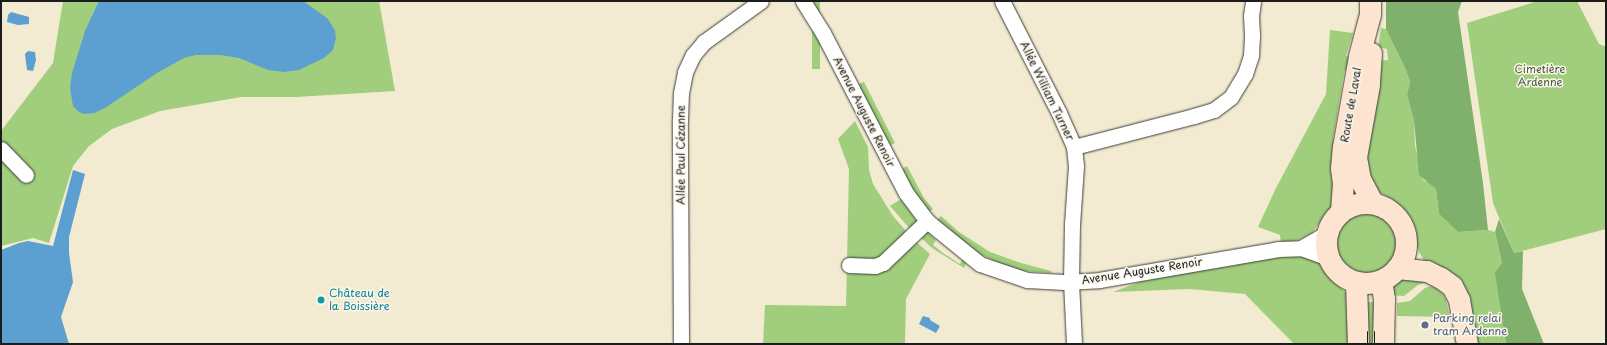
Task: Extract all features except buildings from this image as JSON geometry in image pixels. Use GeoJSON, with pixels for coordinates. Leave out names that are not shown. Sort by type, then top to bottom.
{"type":"FeatureCollection","features":[{"type":"Feature","properties":{"kind":"main road","name":"Route de Laval"},"geometry":{"type":"LineString","coordinates":[[1370,8],[1371,41],[1369,85],[1356,157],[1360,178],[1373,203]]}},
{"type":"Feature","properties":{"kind":"main road","name":"Route de Laval"},"geometry":{"type":"LineString","coordinates":[[1341,211],[1343,184],[1341,168],[1343,147],[1359,56],[1370,8]]}},
{"type":"Feature","properties":{"kind":"main road"},"geometry":{"type":"LineString","coordinates":[[1383,344],[1384,299],[1389,274],[1404,258],[1406,244],[1404,230],[1397,217],[1386,208],[1373,203],[1359,203],[1341,211],[1332,221],[1327,233],[1326,247],[1329,258],[1338,271],[1356,282],[1369,283],[1389,274],[1427,271]]}},
{"type":"Feature","properties":{"kind":"main road"},"geometry":{"type":"LineString","coordinates":[[1406,244],[1427,271],[1447,281],[1456,293],[1467,344]]}},
{"type":"Feature","properties":{"kind":"main road"},"geometry":{"type":"LineString","coordinates":[[1356,282],[1358,344]]}},
{"type":"Feature","properties":{"kind":"street","name":"Allée Paul Cézanne"},"geometry":{"type":"LineString","coordinates":[[681,344],[680,120],[681,93],[685,72],[693,55],[704,42],[761,1]]}},
{"type":"Feature","properties":{"kind":"street","name":"Avenue Auguste Renoir"},"geometry":{"type":"LineString","coordinates":[[803,1],[823,33],[906,194],[927,221],[980,264],[1027,280],[1071,282],[1099,280],[1278,249],[1301,248],[1329,258]]}},
{"type":"Feature","properties":{"kind":"street","name":"Allée William Turner"},"geometry":{"type":"LineString","coordinates":[[1002,1],[1059,113],[1074,147],[1076,166],[1072,224],[1071,282]]}},
{"type":"Feature","properties":{"kind":"street"},"geometry":{"type":"LineString","coordinates":[[1074,147],[1214,110],[1231,97],[1245,74],[1251,56],[1251,16],[1253,1]]}},
{"type":"Feature","properties":{"kind":"street"},"geometry":{"type":"LineString","coordinates":[[1,149],[26,175]]}},
{"type":"Feature","properties":{"kind":"street"},"geometry":{"type":"LineString","coordinates":[[850,265],[876,266],[883,263],[927,221]]}},
{"type":"Feature","properties":{"kind":"street","name":"Avenue Auguste Renoir"},"geometry":{"type":"LineString","coordinates":[[1301,248],[1327,233]]}},
{"type":"Feature","properties":{"kind":"street"},"geometry":{"type":"LineString","coordinates":[[1071,282],[1074,344]]}},
{"type":"Feature","properties":{"kind":"green space"},"geometry":{"type":"Polygon","coordinates":[[[63,1],[379,1],[395,91],[296,97],[241,97],[160,111],[112,129],[89,146],[73,166],[49,243],[33,238],[1,246],[1,131],[53,63],[63,1]]]}},
{"type":"Feature","properties":{"kind":"green space"},"geometry":{"type":"Polygon","coordinates":[[[812,1],[820,1],[820,69],[812,69],[812,1]]]}},
{"type":"Feature","properties":{"kind":"green space"},"geometry":{"type":"Polygon","coordinates":[[[1386,1],[1462,1],[1458,12],[1483,183],[1488,230],[1458,232],[1439,214],[1436,189],[1419,175],[1414,121],[1407,94],[1410,82],[1406,70],[1386,29],[1386,1]]]}},
{"type":"Feature","properties":{"kind":"green space","name":"Cimetière Ardenne"},"geometry":{"type":"Polygon","coordinates":[[[1538,1],[1577,1],[1599,44],[1606,47],[1606,229],[1514,253],[1493,203],[1467,23],[1538,1]]]}},
{"type":"Feature","properties":{"kind":"green space"},"geometry":{"type":"Polygon","coordinates":[[[1381,28],[1386,29],[1406,70],[1410,82],[1407,94],[1414,121],[1415,146],[1423,180],[1432,184],[1436,189],[1439,214],[1458,232],[1488,230],[1495,232],[1502,263],[1501,310],[1506,344],[1473,344],[1419,252],[1410,217],[1392,199],[1378,192],[1368,180],[1363,156],[1379,61],[1388,60],[1387,49],[1378,47],[1381,28]]]}},
{"type":"Feature","properties":{"kind":"green space"},"geometry":{"type":"Polygon","coordinates":[[[1330,30],[1353,33],[1346,56],[1352,58],[1344,72],[1333,139],[1336,156],[1334,203],[1312,233],[1294,242],[1281,243],[1280,235],[1258,227],[1275,190],[1326,94],[1330,30]]]}},
{"type":"Feature","properties":{"kind":"green space"},"geometry":{"type":"Polygon","coordinates":[[[864,82],[895,143],[889,146],[856,85],[864,82]]]}},
{"type":"Feature","properties":{"kind":"green space"},"geometry":{"type":"Polygon","coordinates":[[[855,121],[868,147],[869,170],[873,184],[893,216],[913,239],[930,254],[906,299],[905,344],[763,344],[765,305],[846,306],[849,169],[838,139],[855,121]]]}},
{"type":"Feature","properties":{"kind":"green space"},"geometry":{"type":"Polygon","coordinates":[[[907,166],[924,198],[933,209],[928,213],[919,203],[900,170],[907,166]]]}},
{"type":"Feature","properties":{"kind":"green space"},"geometry":{"type":"Polygon","coordinates":[[[901,199],[918,223],[911,230],[890,206],[901,199]]]}},
{"type":"Feature","properties":{"kind":"green space"},"geometry":{"type":"Polygon","coordinates":[[[1361,211],[1373,211],[1390,220],[1397,231],[1399,243],[1397,255],[1390,266],[1373,275],[1361,275],[1349,270],[1340,261],[1335,249],[1335,237],[1340,225],[1349,216],[1361,211]]]}},
{"type":"Feature","properties":{"kind":"green space"},"geometry":{"type":"Polygon","coordinates":[[[941,216],[959,232],[990,252],[1021,263],[1051,271],[1051,273],[1022,271],[996,262],[976,252],[936,221],[941,216]]]}},
{"type":"Feature","properties":{"kind":"green space"},"geometry":{"type":"Polygon","coordinates":[[[1499,219],[1514,253],[1523,251],[1522,289],[1544,344],[1506,344],[1495,273],[1502,263],[1495,232],[1499,219]]]}},
{"type":"Feature","properties":{"kind":"green space"},"geometry":{"type":"Polygon","coordinates":[[[923,228],[936,240],[933,245],[943,253],[960,264],[963,258],[967,262],[964,268],[932,248],[917,234],[923,228]]]}},
{"type":"Feature","properties":{"kind":"green space"},"geometry":{"type":"Polygon","coordinates":[[[1288,256],[1307,257],[1321,262],[1326,274],[1348,295],[1352,344],[1294,344],[1245,294],[1189,289],[1113,292],[1142,281],[1236,262],[1288,256]]]}},
{"type":"Feature","properties":{"kind":"green space"},"geometry":{"type":"Polygon","coordinates":[[[1403,278],[1430,281],[1418,285],[1404,296],[1390,295],[1395,284],[1403,278]]]}},
{"type":"Feature","properties":{"kind":"green space"},"geometry":{"type":"Polygon","coordinates":[[[1430,286],[1436,288],[1442,293],[1446,300],[1450,317],[1397,316],[1397,303],[1410,301],[1425,288],[1430,286]]]}},
{"type":"Feature","properties":{"kind":"green space"},"geometry":{"type":"Polygon","coordinates":[[[1363,302],[1378,302],[1378,344],[1363,344],[1363,302]]]}},
{"type":"Feature","properties":{"kind":"water"},"geometry":{"type":"Polygon","coordinates":[[[99,1],[303,1],[327,18],[335,30],[336,38],[333,50],[324,58],[299,70],[284,72],[268,70],[239,58],[221,55],[196,55],[184,58],[157,73],[105,108],[94,113],[84,114],[79,112],[73,106],[70,88],[72,73],[85,31],[99,1]]]}},
{"type":"Feature","properties":{"kind":"water"},"geometry":{"type":"Polygon","coordinates":[[[11,12],[29,17],[29,24],[18,25],[7,22],[8,15],[11,12]]]}},
{"type":"Feature","properties":{"kind":"water"},"geometry":{"type":"Polygon","coordinates":[[[28,51],[35,52],[36,60],[33,71],[27,70],[25,54],[28,51]]]}},
{"type":"Feature","properties":{"kind":"water"},"geometry":{"type":"Polygon","coordinates":[[[73,170],[85,174],[69,237],[69,253],[73,282],[61,317],[69,344],[1,344],[1,250],[28,241],[53,246],[73,170]]]}},
{"type":"Feature","properties":{"kind":"water"},"geometry":{"type":"Polygon","coordinates":[[[923,316],[930,318],[930,320],[940,326],[936,333],[919,324],[923,316]]]}},
{"type":"Feature","properties":{"kind":"tram line"},"geometry":{"type":"LineString","coordinates":[[1367,331],[1367,344]]}},
{"type":"Feature","properties":{"kind":"tram line"},"geometry":{"type":"LineString","coordinates":[[1374,331],[1374,344]]}},
{"type":"Feature","properties":{"kind":"place","name":"Château de la Boissière"},"geometry":{"type":"Point","coordinates":[321,300]}},
{"type":"Feature","properties":{"kind":"place","name":"Parking relai tram Ardenne"},"geometry":{"type":"Point","coordinates":[1425,325]}}]}
